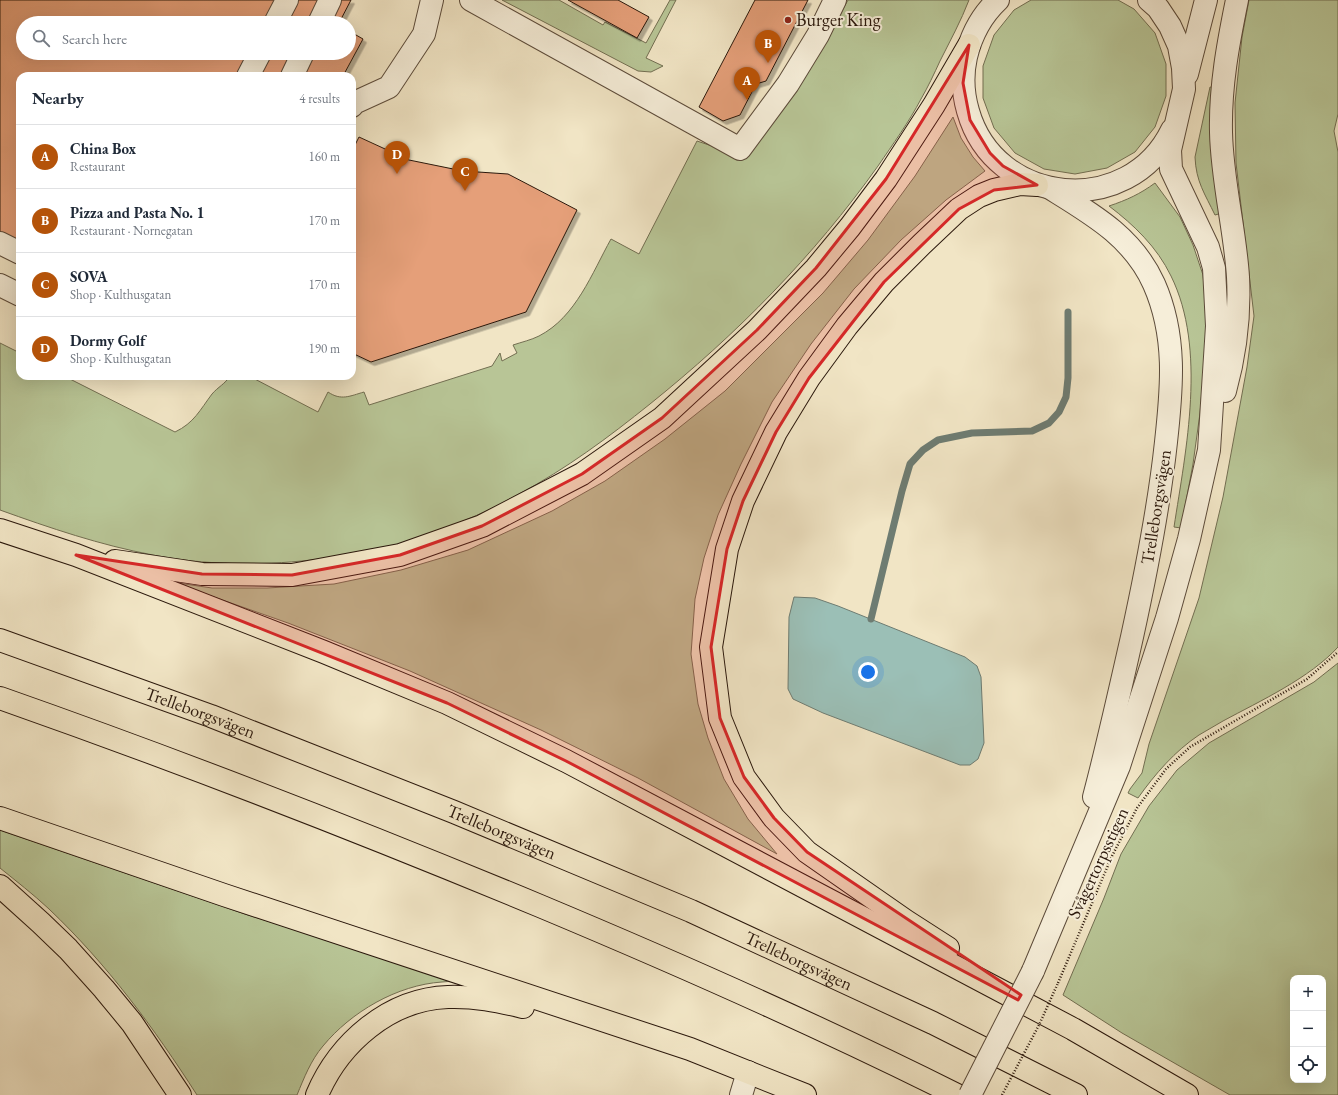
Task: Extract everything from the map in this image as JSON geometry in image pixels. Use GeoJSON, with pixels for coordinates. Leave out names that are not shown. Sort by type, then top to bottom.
{"type":"FeatureCollection","features":[{"type":"Feature","properties":{"kind":"highway"},"geometry":{"type":"LineString","coordinates":[[76,555],[202,574],[292,575],[400,555],[482,526],[582,474],[662,418],[757,330],[816,268],[850,227],[886,179],[934,105],[969,45]]}},
{"type":"Feature","properties":{"kind":"highway"},"geometry":{"type":"LineString","coordinates":[[1043,186],[1020,184],[994,190],[979,196],[959,209],[880,287],[847,326],[809,378],[776,432],[743,501],[727,549],[711,647],[720,718],[744,777],[774,818],[807,852],[906,921],[1073,1029]]}},
{"type":"Feature","properties":{"kind":"highway"},"geometry":{"type":"LineString","coordinates":[[0,530],[76,555],[324,652],[447,703],[566,761],[1073,1029],[1187,1095]]}},
{"type":"Feature","properties":{"kind":"highway","name":"Trelleborgsvägen"},"geometry":{"type":"LineString","coordinates":[[0,640],[211,716],[454,812],[676,905],[933,1023],[1076,1095]]}},
{"type":"Feature","properties":{"kind":"highway"},"geometry":{"type":"LineString","coordinates":[[0,698],[120,740],[426,859],[672,962],[904,1068],[958,1095]]}},
{"type":"Feature","properties":{"kind":"highway"},"geometry":{"type":"LineString","coordinates":[[0,818],[224,895],[690,1049],[805,1095]]}},
{"type":"Feature","properties":{"kind":"highway"},"geometry":{"type":"LineString","coordinates":[[0,886],[42,923],[104,989],[132,1023],[180,1095]]}},
{"type":"Feature","properties":{"kind":"highway"},"geometry":{"type":"LineString","coordinates":[[317,1095],[331,1067],[343,1052],[369,1026],[386,1015],[404,1007],[424,1000],[446,997],[499,1001],[690,1049]]}},
{"type":"Feature","properties":{"kind":"street"},"geometry":{"type":"LineString","coordinates":[[279,16],[287,0]]}},
{"type":"Feature","properties":{"kind":"street"},"geometry":{"type":"LineString","coordinates":[[322,16],[330,0]]}},
{"type":"Feature","properties":{"kind":"street"},"geometry":{"type":"LineString","coordinates":[[356,102],[389,86],[424,34],[432,0]]}},
{"type":"Feature","properties":{"kind":"street"},"geometry":{"type":"LineString","coordinates":[[471,0],[740,149],[788,84],[818,35],[835,0]]}},
{"type":"Feature","properties":{"kind":"street"},"geometry":{"type":"LineString","coordinates":[[998,0],[983,10],[969,45],[964,64],[963,83],[965,102],[970,120],[979,137],[994,157],[1004,166],[1020,177],[1043,186],[1067,191],[1085,190],[1119,182],[1143,166],[1160,150],[1170,135],[1177,120],[1206,0]]}},
{"type":"Feature","properties":{"kind":"street"},"geometry":{"type":"LineString","coordinates":[[1149,0],[1158,8],[1170,26],[1179,46],[1183,68],[1184,89]]}},
{"type":"Feature","properties":{"kind":"street"},"geometry":{"type":"LineString","coordinates":[[1209,450],[1229,378],[1238,309],[1238,278],[1221,133],[1222,89],[1229,40],[1237,0]]}},
{"type":"Feature","properties":{"kind":"street"},"geometry":{"type":"LineString","coordinates":[[250,72],[256,60]]}},
{"type":"Feature","properties":{"kind":"street"},"geometry":{"type":"LineString","coordinates":[[294,72],[300,60]]}},
{"type":"Feature","properties":{"kind":"street","name":"Trelleborgsvägen"},"geometry":{"type":"LineString","coordinates":[[970,1095],[1033,971],[1119,766],[1167,618],[1185,553],[1209,450],[1218,326],[1214,268],[1208,247],[1171,169],[1170,150],[1177,120]]}},
{"type":"Feature","properties":{"kind":"street","name":"Trelleborgsvägen"},"geometry":{"type":"LineString","coordinates":[[1043,186],[1085,210],[1107,225],[1126,243],[1142,262],[1164,309],[1170,340],[1170,398],[1160,494],[1146,572],[1106,753],[1075,869]]}},
{"type":"Feature","properties":{"kind":"street"},"geometry":{"type":"LineString","coordinates":[[0,243],[16,251]]}},
{"type":"Feature","properties":{"kind":"street"},"geometry":{"type":"LineString","coordinates":[[0,285],[16,294]]}},
{"type":"Feature","properties":{"kind":"street"},"geometry":{"type":"LineString","coordinates":[[741,1095],[748,1072]]}},
{"type":"Feature","properties":{"kind":"path","name":"Svågertorpsstigen"},"geometry":{"type":"LineString","coordinates":[[1002,1095],[1039,1025],[1112,856],[1137,808],[1166,769],[1190,747],[1307,679],[1338,652]]}},
{"type":"Feature","properties":{"kind":"highlighted area"},"geometry":{"type":"Polygon","coordinates":[[[969,45],[963,83],[970,120],[990,153],[1003,166],[1037,185],[994,190],[959,209],[884,282],[809,378],[776,432],[743,501],[727,549],[711,647],[720,718],[744,777],[774,818],[807,852],[1021,995],[1018,1000],[566,761],[447,703],[76,555],[202,574],[292,575],[400,555],[482,526],[582,474],[662,418],[757,330],[816,268],[886,179],[969,45]]]}},
{"type":"Feature","properties":{"kind":"green space"},"geometry":{"type":"Polygon","coordinates":[[[502,0],[559,0],[603,25],[605,22],[646,43],[670,0],[676,0],[646,58],[663,66],[651,72],[638,71],[502,0]]]}},
{"type":"Feature","properties":{"kind":"green space"},"geometry":{"type":"Polygon","coordinates":[[[848,0],[969,0],[929,85],[906,125],[853,199],[800,263],[743,322],[682,378],[650,404],[587,452],[554,474],[499,505],[444,529],[391,547],[333,558],[252,564],[192,561],[133,551],[75,536],[0,510],[0,343],[16,351],[16,380],[72,380],[175,432],[187,425],[192,420],[212,394],[227,380],[257,380],[318,412],[328,392],[333,395],[346,397],[364,392],[369,405],[492,366],[500,353],[502,361],[517,353],[513,345],[539,336],[552,328],[563,318],[573,306],[590,280],[611,239],[639,254],[697,141],[715,147],[731,156],[805,77],[848,0]]]}},
{"type":"Feature","properties":{"kind":"green space"},"geometry":{"type":"Polygon","coordinates":[[[1031,0],[1118,0],[1134,9],[1155,33],[1166,64],[1166,96],[1155,127],[1135,152],[1107,168],[1075,174],[1044,169],[1015,153],[994,128],[983,98],[983,66],[994,35],[1014,10],[1031,0]]]}},
{"type":"Feature","properties":{"kind":"green space"},"geometry":{"type":"Polygon","coordinates":[[[1249,0],[1338,0],[1338,114],[1334,131],[1338,152],[1338,647],[1327,658],[1299,679],[1190,741],[1151,780],[1138,798],[1128,793],[1142,773],[1149,744],[1199,598],[1223,497],[1247,367],[1254,316],[1236,163],[1235,103],[1242,37],[1249,0]]]}},
{"type":"Feature","properties":{"kind":"green space"},"geometry":{"type":"Polygon","coordinates":[[[1210,87],[1216,88],[1222,213],[1215,215],[1199,181],[1195,157],[1210,87]]]}},
{"type":"Feature","properties":{"kind":"green space"},"geometry":{"type":"Polygon","coordinates":[[[953,117],[961,138],[973,157],[985,171],[946,200],[901,240],[854,289],[811,344],[772,402],[741,464],[718,515],[704,558],[695,599],[691,654],[698,704],[708,738],[724,779],[748,819],[777,854],[638,778],[541,730],[410,671],[288,623],[171,582],[212,588],[267,588],[334,584],[401,570],[468,550],[552,511],[605,481],[665,439],[725,391],[823,293],[868,240],[915,176],[953,117]]]}},
{"type":"Feature","properties":{"kind":"green space"},"geometry":{"type":"Polygon","coordinates":[[[1155,183],[1180,217],[1193,245],[1203,275],[1206,306],[1206,346],[1200,413],[1193,464],[1181,528],[1174,527],[1188,433],[1191,367],[1188,335],[1182,305],[1171,276],[1152,246],[1136,229],[1109,206],[1133,196],[1155,183]]]}},
{"type":"Feature","properties":{"kind":"green space"},"geometry":{"type":"Polygon","coordinates":[[[1338,663],[1338,1095],[1230,1095],[1122,1033],[1063,995],[1121,854],[1149,806],[1177,770],[1209,743],[1314,682],[1338,663]]]}},
{"type":"Feature","properties":{"kind":"green space"},"geometry":{"type":"Polygon","coordinates":[[[0,830],[248,915],[463,982],[442,982],[408,988],[376,1002],[361,1012],[334,1034],[319,1051],[308,1069],[297,1095],[197,1095],[147,1021],[91,952],[49,909],[0,868],[0,830]]]}},
{"type":"Feature","properties":{"kind":"water"},"geometry":{"type":"Polygon","coordinates":[[[794,597],[815,598],[838,606],[965,657],[977,666],[981,677],[984,743],[978,759],[970,765],[960,765],[823,713],[793,699],[788,689],[789,617],[794,597]]]}},
{"type":"Feature","properties":{"kind":"building"},"geometry":{"type":"Polygon","coordinates":[[[0,0],[351,0],[343,16],[16,16],[16,60],[352,60],[345,72],[16,72],[16,260],[0,251],[0,0]]]}},
{"type":"Feature","properties":{"kind":"building"},"geometry":{"type":"Polygon","coordinates":[[[568,0],[618,0],[649,17],[637,38],[568,0]]]}},
{"type":"Feature","properties":{"kind":"building"},"geometry":{"type":"Polygon","coordinates":[[[755,0],[808,0],[766,81],[756,84],[740,115],[723,121],[699,107],[755,0]]]}},
{"type":"Feature","properties":{"kind":"building"},"geometry":{"type":"Polygon","coordinates":[[[356,35],[363,39],[356,52],[356,35]]]}},
{"type":"Feature","properties":{"kind":"building"},"geometry":{"type":"Polygon","coordinates":[[[359,137],[409,160],[463,171],[508,174],[577,210],[526,312],[371,362],[356,355],[356,143],[359,137]]]}},
{"type":"Feature","properties":{"kind":"waterway"},"geometry":{"type":"LineString","coordinates":[[871,619],[910,464],[923,450],[938,440],[972,433],[1032,431],[1049,423],[1059,412],[1066,397],[1068,378],[1068,312]]}},
{"type":"Feature","properties":{"kind":"place","name":"Burger King"},"geometry":{"type":"Point","coordinates":[788,20]}},
{"type":"Feature","properties":{"kind":"place","name":"Pizza and Pasta No. 1"},"geometry":{"type":"Point","coordinates":[768,63]}},
{"type":"Feature","properties":{"kind":"place","name":"China Box"},"geometry":{"type":"Point","coordinates":[747,100]}},
{"type":"Feature","properties":{"kind":"place","name":"Dormy Golf"},"geometry":{"type":"Point","coordinates":[397,174]}},
{"type":"Feature","properties":{"kind":"place","name":"SOVA"},"geometry":{"type":"Point","coordinates":[465,191]}}]}
